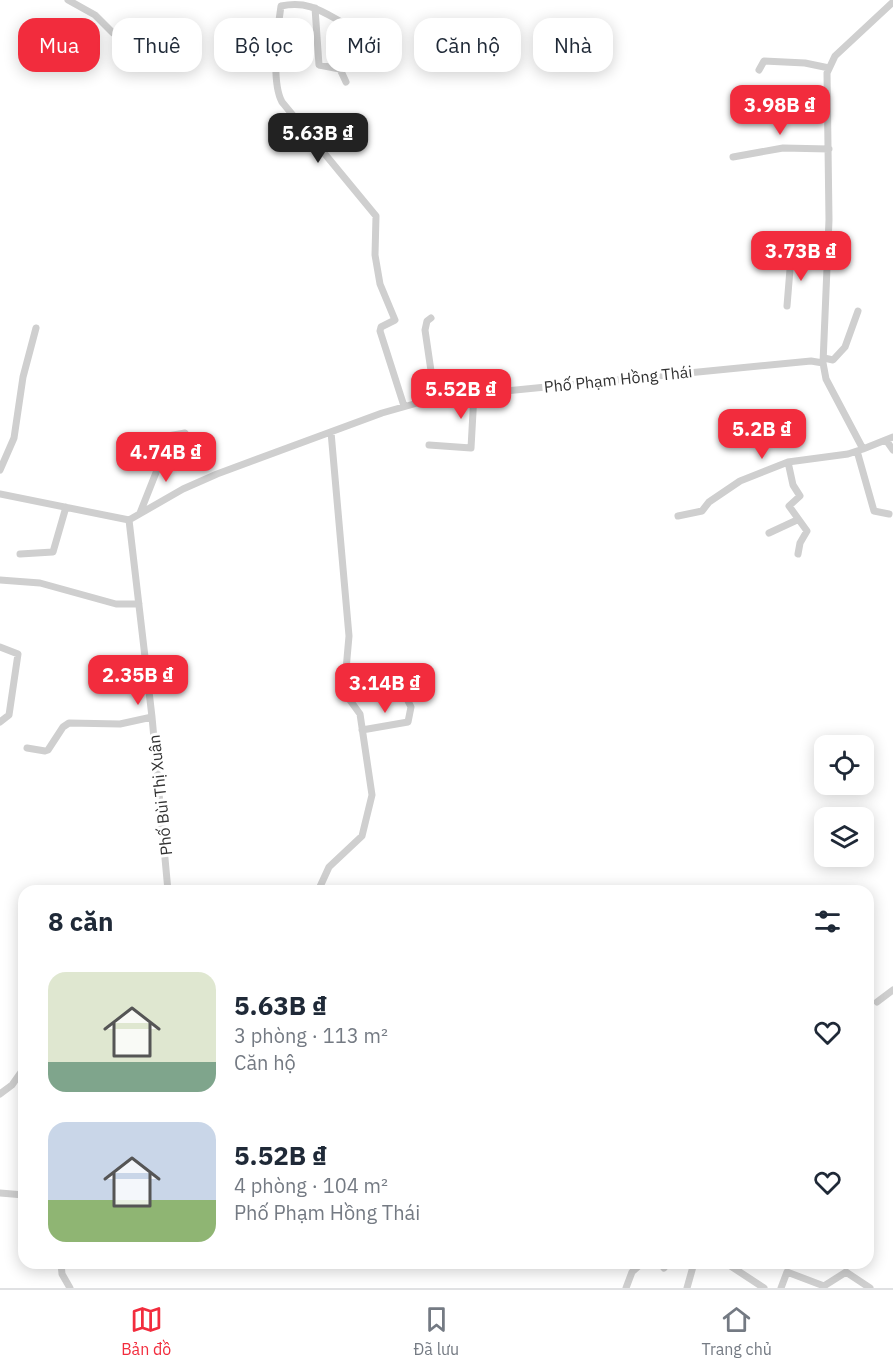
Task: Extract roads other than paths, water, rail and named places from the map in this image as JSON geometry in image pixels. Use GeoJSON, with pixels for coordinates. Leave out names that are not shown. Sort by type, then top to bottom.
{"type":"FeatureCollection","features":[{"type":"Feature","properties":{"kind":"street"},"geometry":{"type":"LineString","coordinates":[[68,0],[96,15],[112,32]]}},
{"type":"Feature","properties":{"kind":"street"},"geometry":{"type":"LineString","coordinates":[[889,514],[874,511],[860,450],[826,379],[824,360],[829,150],[826,83],[829,68],[835,56],[893,2]]}},
{"type":"Feature","properties":{"kind":"street"},"geometry":{"type":"LineString","coordinates":[[331,18],[325,10],[302,4],[286,3],[281,6],[277,73],[280,98],[376,216],[375,255],[380,284],[395,320],[381,327],[380,331],[404,406]]}},
{"type":"Feature","properties":{"kind":"street"},"geometry":{"type":"LineString","coordinates":[[315,8],[319,65],[340,69],[346,82]]}},
{"type":"Feature","properties":{"kind":"street"},"geometry":{"type":"LineString","coordinates":[[759,69],[764,61],[809,63],[829,68]]}},
{"type":"Feature","properties":{"kind":"street"},"geometry":{"type":"LineString","coordinates":[[733,157],[772,152],[783,148],[829,150]]}},
{"type":"Feature","properties":{"kind":"street"},"geometry":{"type":"LineString","coordinates":[[787,306],[791,257],[828,256]]}},
{"type":"Feature","properties":{"kind":"street"},"geometry":{"type":"LineString","coordinates":[[824,360],[833,360],[845,347],[858,311]]}},
{"type":"Feature","properties":{"kind":"street"},"geometry":{"type":"LineString","coordinates":[[431,318],[427,321],[425,330],[435,398]]}},
{"type":"Feature","properties":{"kind":"street"},"geometry":{"type":"LineString","coordinates":[[0,470],[14,438],[23,377],[36,328]]}},
{"type":"Feature","properties":{"kind":"street","name":"Phố Phạm Hồng Thái"},"geometry":{"type":"LineString","coordinates":[[129,520],[183,489],[217,474],[404,406],[435,398],[804,360],[824,360]]}},
{"type":"Feature","properties":{"kind":"street"},"geometry":{"type":"LineString","coordinates":[[429,445],[471,449],[474,394]]}},
{"type":"Feature","properties":{"kind":"street"},"geometry":{"type":"LineString","coordinates":[[320,885],[328,867],[358,841],[367,825],[372,788],[358,710],[344,692],[349,636],[331,432]]}},
{"type":"Feature","properties":{"kind":"street"},"geometry":{"type":"LineString","coordinates":[[140,513],[159,465],[162,437],[185,433],[191,444]]}},
{"type":"Feature","properties":{"kind":"street"},"geometry":{"type":"LineString","coordinates":[[678,516],[702,511],[708,502],[740,481],[788,462],[860,450],[889,438],[893,450]]}},
{"type":"Feature","properties":{"kind":"street"},"geometry":{"type":"LineString","coordinates":[[788,462],[793,485],[800,496],[789,504],[797,520],[807,531],[800,543],[798,554]]}},
{"type":"Feature","properties":{"kind":"street"},"geometry":{"type":"LineString","coordinates":[[0,494],[129,520]]}},
{"type":"Feature","properties":{"kind":"street"},"geometry":{"type":"LineString","coordinates":[[20,554],[53,552],[66,507]]}},
{"type":"Feature","properties":{"kind":"street","name":"Phố Bùi Thị Xuân"},"geometry":{"type":"LineString","coordinates":[[129,520],[152,717],[167,885]]}},
{"type":"Feature","properties":{"kind":"street"},"geometry":{"type":"LineString","coordinates":[[770,533],[797,520]]}},
{"type":"Feature","properties":{"kind":"street"},"geometry":{"type":"LineString","coordinates":[[0,580],[40,583],[116,604],[139,604]]}},
{"type":"Feature","properties":{"kind":"street"},"geometry":{"type":"LineString","coordinates":[[0,646],[18,654],[9,715],[0,722]]}},
{"type":"Feature","properties":{"kind":"street"},"geometry":{"type":"LineString","coordinates":[[363,730],[408,722],[411,707],[405,695]]}},
{"type":"Feature","properties":{"kind":"street"},"geometry":{"type":"LineString","coordinates":[[27,748],[45,752],[63,727],[69,723],[111,725],[152,717]]}},
{"type":"Feature","properties":{"kind":"street"},"geometry":{"type":"LineString","coordinates":[[877,1002],[893,990]]}},
{"type":"Feature","properties":{"kind":"street"},"geometry":{"type":"LineString","coordinates":[[0,1094],[12,1085],[18,1076]]}},
{"type":"Feature","properties":{"kind":"street"},"geometry":{"type":"LineString","coordinates":[[0,1193],[18,1194]]}},
{"type":"Feature","properties":{"kind":"street"},"geometry":{"type":"LineString","coordinates":[[62,1269],[62,1274],[70,1288]]}},
{"type":"Feature","properties":{"kind":"street"},"geometry":{"type":"LineString","coordinates":[[629,1286],[632,1272],[635,1269]]}},
{"type":"Feature","properties":{"kind":"street"},"geometry":{"type":"LineString","coordinates":[[687,1288],[692,1269]]}},
{"type":"Feature","properties":{"kind":"street"},"geometry":{"type":"LineString","coordinates":[[735,1269],[764,1288]]}},
{"type":"Feature","properties":{"kind":"street"},"geometry":{"type":"LineString","coordinates":[[848,1269],[848,1273]]}},
{"type":"Feature","properties":{"kind":"street"},"geometry":{"type":"LineString","coordinates":[[780,1288],[785,1272],[824,1286],[848,1273]]}},
{"type":"Feature","properties":{"kind":"street"},"geometry":{"type":"LineString","coordinates":[[848,1273],[870,1288]]}}]}
